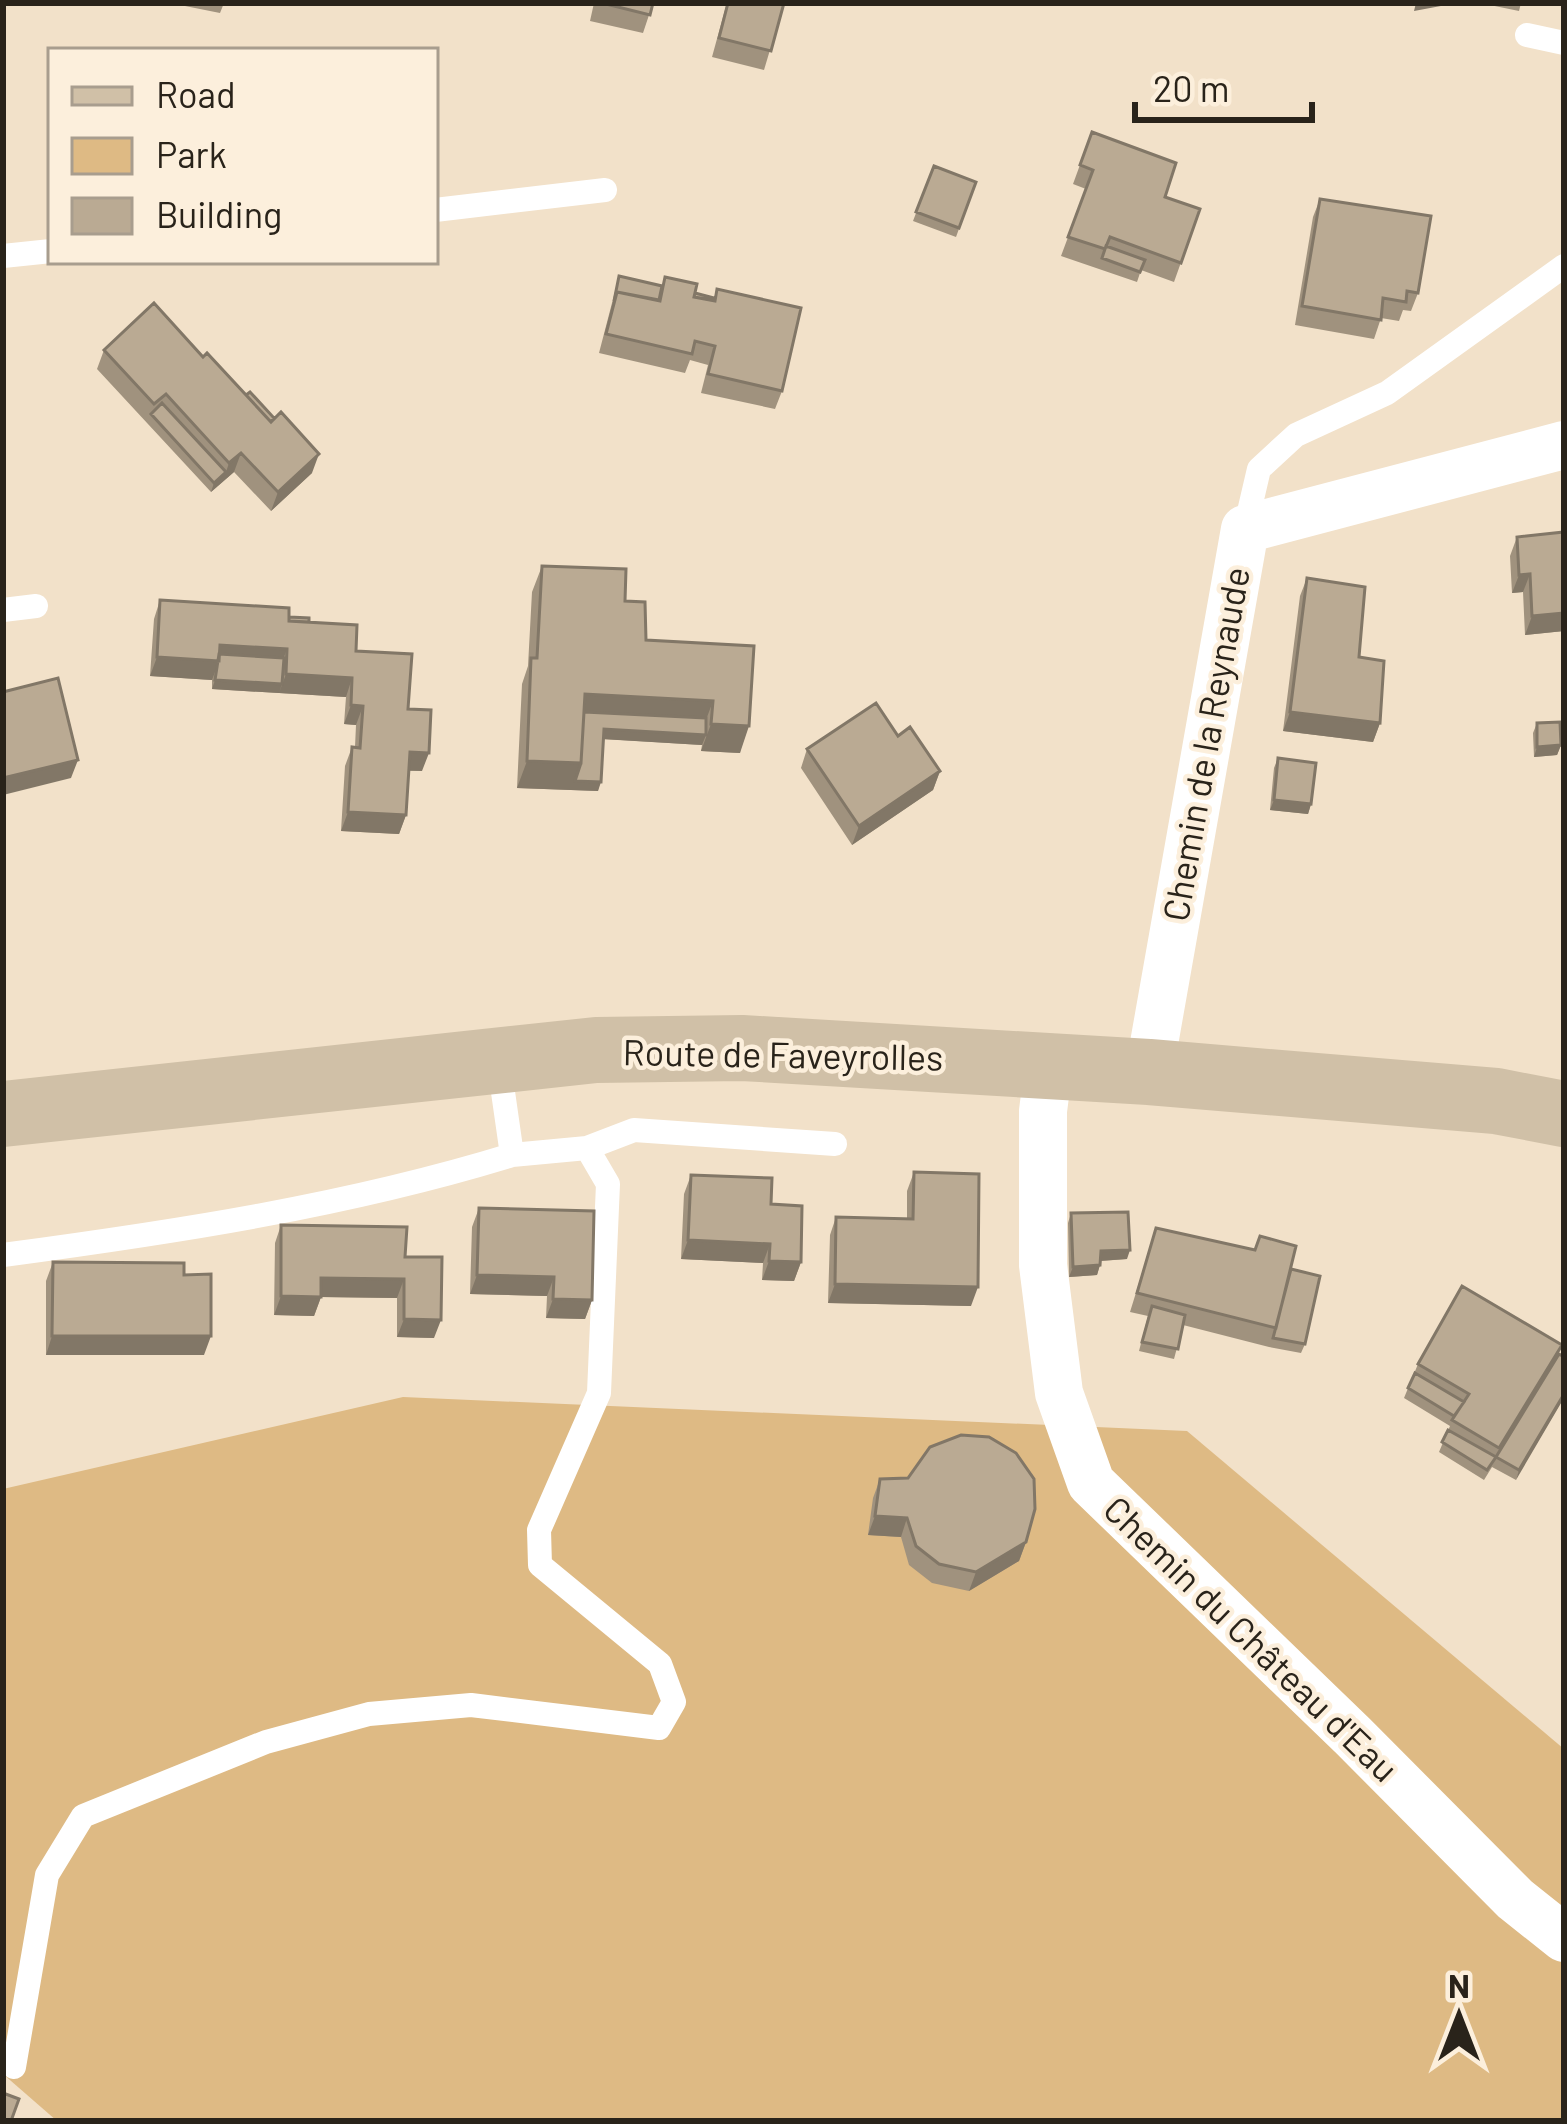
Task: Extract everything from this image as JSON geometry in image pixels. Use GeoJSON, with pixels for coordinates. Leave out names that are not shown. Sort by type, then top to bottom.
{"type":"FeatureCollection","features":[{"type":"Feature","properties":{"kind":"main road","name":"Route de Faveyrolles"},"geometry":{"type":"LineString","coordinates":[[3,1114],[596,1051],[742,1048],[1149,1072],[1496,1101],[1564,1114]]}},
{"type":"Feature","properties":{"kind":"street","name":"Chemin de la Reynaude"},"geometry":{"type":"LineString","coordinates":[[1149,1072],[1245,529],[1564,445]]}},
{"type":"Feature","properties":{"kind":"street","name":"Chemin du Château d'Eau"},"geometry":{"type":"LineString","coordinates":[[1049,1064],[1043,1111],[1043,1265],[1058,1393],[1091,1483],[1515,1899],[1564,1938]]}},
{"type":"Feature","properties":{"kind":"lane"},"geometry":{"type":"LineString","coordinates":[[1527,35],[1564,43]]}},
{"type":"Feature","properties":{"kind":"lane"},"geometry":{"type":"LineString","coordinates":[[438,210],[605,190]]}},
{"type":"Feature","properties":{"kind":"lane"},"geometry":{"type":"LineString","coordinates":[[3,256],[48,250]]}},
{"type":"Feature","properties":{"kind":"lane"},"geometry":{"type":"LineString","coordinates":[[1245,529],[1259,469],[1296,435],[1388,393],[1564,266]]}},
{"type":"Feature","properties":{"kind":"lane"},"geometry":{"type":"LineString","coordinates":[[3,610],[36,606]]}},
{"type":"Feature","properties":{"kind":"lane"},"geometry":{"type":"LineString","coordinates":[[499,1061],[512,1155]]}},
{"type":"Feature","properties":{"kind":"lane"},"geometry":{"type":"LineString","coordinates":[[3,1255],[196,1230],[454,1173],[512,1155],[587,1148],[634,1130],[835,1144]]}},
{"type":"Feature","properties":{"kind":"lane"},"geometry":{"type":"LineString","coordinates":[[14,2067],[47,1875],[83,1816],[266,1742],[370,1714],[471,1706],[659,1728],[674,1702],[660,1664],[540,1565],[539,1530],[599,1393],[608,1184],[587,1148]]}},
{"type":"Feature","properties":{"kind":"green space"},"geometry":{"type":"Polygon","coordinates":[[[403,1397],[1187,1431],[1564,1749],[1564,2121],[57,2121],[3,2074],[3,1489],[403,1397]]]}},
{"type":"Feature","properties":{"kind":"building"},"geometry":{"type":"Polygon","coordinates":[[[602,3],[653,3],[650,15],[602,3]]]}},
{"type":"Feature","properties":{"kind":"building"},"geometry":{"type":"Polygon","coordinates":[[[728,3],[784,3],[771,51],[719,38],[728,3]]]}},
{"type":"Feature","properties":{"kind":"building"},"geometry":{"type":"Polygon","coordinates":[[[1092,132],[1176,163],[1165,197],[1200,209],[1181,263],[1110,237],[1105,249],[1068,237],[1093,170],[1080,165],[1092,132]]]}},
{"type":"Feature","properties":{"kind":"building"},"geometry":{"type":"Polygon","coordinates":[[[934,166],[976,182],[959,228],[916,212],[934,166]]]}},
{"type":"Feature","properties":{"kind":"building"},"geometry":{"type":"Polygon","coordinates":[[[1320,199],[1431,216],[1418,293],[1407,291],[1406,302],[1383,298],[1381,320],[1302,306],[1320,199]]]}},
{"type":"Feature","properties":{"kind":"building"},"geometry":{"type":"Polygon","coordinates":[[[1106,246],[1145,260],[1140,272],[1102,258],[1106,246]]]}},
{"type":"Feature","properties":{"kind":"building"},"geometry":{"type":"Polygon","coordinates":[[[619,276],[662,286],[659,300],[617,292],[614,301],[619,276]]]}},
{"type":"Feature","properties":{"kind":"building"},"geometry":{"type":"Polygon","coordinates":[[[665,277],[697,284],[694,297],[715,301],[717,289],[801,308],[782,391],[708,374],[715,346],[695,341],[692,354],[606,334],[617,292],[660,301],[665,277]]]}},
{"type":"Feature","properties":{"kind":"building"},"geometry":{"type":"Polygon","coordinates":[[[154,303],[271,422],[281,412],[319,454],[278,492],[241,453],[229,463],[166,394],[154,404],[104,350],[154,303]]]}},
{"type":"Feature","properties":{"kind":"building"},"geometry":{"type":"Polygon","coordinates":[[[250,392],[274,418],[271,422],[246,395],[250,392]]]}},
{"type":"Feature","properties":{"kind":"building"},"geometry":{"type":"Polygon","coordinates":[[[162,403],[226,472],[214,483],[151,414],[162,403]]]}},
{"type":"Feature","properties":{"kind":"building"},"geometry":{"type":"Polygon","coordinates":[[[1564,532],[1564,613],[1532,616],[1530,574],[1519,575],[1517,537],[1564,532]]]}},
{"type":"Feature","properties":{"kind":"building"},"geometry":{"type":"Polygon","coordinates":[[[542,566],[626,569],[625,601],[645,602],[646,640],[754,646],[749,726],[711,724],[713,701],[585,694],[581,763],[527,761],[531,658],[537,658],[542,566]]]}},
{"type":"Feature","properties":{"kind":"building"},"geometry":{"type":"Polygon","coordinates":[[[1307,578],[1365,587],[1359,657],[1384,661],[1380,723],[1290,712],[1307,578]]]}},
{"type":"Feature","properties":{"kind":"building"},"geometry":{"type":"Polygon","coordinates":[[[160,600],[289,608],[289,621],[357,625],[356,651],[412,654],[408,709],[431,710],[429,753],[410,752],[406,815],[348,812],[352,747],[360,748],[363,706],[351,705],[352,678],[286,674],[287,649],[220,645],[219,661],[157,657],[160,600]]]}},
{"type":"Feature","properties":{"kind":"building"},"geometry":{"type":"Polygon","coordinates":[[[219,654],[284,658],[282,684],[215,680],[219,654]]]}},
{"type":"Feature","properties":{"kind":"building"},"geometry":{"type":"Polygon","coordinates":[[[58,678],[78,760],[3,778],[3,692],[58,678]]]}},
{"type":"Feature","properties":{"kind":"building"},"geometry":{"type":"Polygon","coordinates":[[[876,703],[898,736],[910,727],[940,771],[859,826],[807,749],[876,703]]]}},
{"type":"Feature","properties":{"kind":"building"},"geometry":{"type":"Polygon","coordinates":[[[584,712],[706,718],[706,735],[604,729],[601,782],[575,781],[581,763],[584,712]]]}},
{"type":"Feature","properties":{"kind":"building"},"geometry":{"type":"Polygon","coordinates":[[[1560,722],[1561,745],[1537,747],[1537,723],[1560,722]]]}},
{"type":"Feature","properties":{"kind":"building"},"geometry":{"type":"Polygon","coordinates":[[[1278,758],[1316,763],[1311,804],[1274,800],[1278,758]]]}},
{"type":"Feature","properties":{"kind":"building"},"geometry":{"type":"Polygon","coordinates":[[[914,1172],[979,1174],[978,1287],[835,1284],[836,1217],[913,1219],[914,1172]]]}},
{"type":"Feature","properties":{"kind":"building"},"geometry":{"type":"Polygon","coordinates":[[[691,1175],[772,1178],[771,1204],[802,1206],[801,1262],[769,1261],[770,1244],[688,1240],[691,1175]]]}},
{"type":"Feature","properties":{"kind":"building"},"geometry":{"type":"Polygon","coordinates":[[[479,1208],[594,1211],[592,1300],[553,1299],[554,1277],[477,1275],[479,1208]]]}},
{"type":"Feature","properties":{"kind":"building"},"geometry":{"type":"Polygon","coordinates":[[[1128,1212],[1130,1250],[1101,1251],[1100,1265],[1073,1267],[1071,1213],[1128,1212]]]}},
{"type":"Feature","properties":{"kind":"building"},"geometry":{"type":"Polygon","coordinates":[[[281,1225],[407,1227],[405,1257],[442,1257],[441,1320],[404,1319],[404,1279],[321,1278],[321,1297],[281,1296],[281,1225]]]}},
{"type":"Feature","properties":{"kind":"building"},"geometry":{"type":"Polygon","coordinates":[[[1156,1228],[1255,1250],[1260,1236],[1296,1246],[1276,1328],[1137,1293],[1156,1228]]]}},
{"type":"Feature","properties":{"kind":"building"},"geometry":{"type":"Polygon","coordinates":[[[53,1262],[184,1263],[184,1275],[211,1274],[211,1336],[52,1336],[53,1262]]]}},
{"type":"Feature","properties":{"kind":"building"},"geometry":{"type":"Polygon","coordinates":[[[1291,1269],[1320,1276],[1305,1344],[1273,1338],[1291,1269]]]}},
{"type":"Feature","properties":{"kind":"building"},"geometry":{"type":"Polygon","coordinates":[[[1462,1286],[1562,1345],[1499,1448],[1452,1420],[1469,1394],[1418,1364],[1462,1286]]]}},
{"type":"Feature","properties":{"kind":"building"},"geometry":{"type":"Polygon","coordinates":[[[1152,1306],[1185,1315],[1178,1349],[1142,1342],[1152,1306]]]}},
{"type":"Feature","properties":{"kind":"building"},"geometry":{"type":"Polygon","coordinates":[[[1559,1354],[1564,1357],[1564,1394],[1519,1470],[1496,1457],[1559,1354]]]}},
{"type":"Feature","properties":{"kind":"building"},"geometry":{"type":"Polygon","coordinates":[[[1415,1373],[1464,1402],[1454,1416],[1408,1388],[1415,1373]]]}},
{"type":"Feature","properties":{"kind":"building"},"geometry":{"type":"Polygon","coordinates":[[[1448,1430],[1496,1457],[1487,1470],[1442,1442],[1448,1430]]]}},
{"type":"Feature","properties":{"kind":"building"},"geometry":{"type":"Polygon","coordinates":[[[961,1435],[989,1437],[1016,1453],[1034,1479],[1035,1509],[1026,1542],[976,1572],[939,1564],[916,1546],[907,1518],[875,1516],[880,1479],[908,1478],[930,1447],[961,1435]]]}},
{"type":"Feature","properties":{"kind":"building"},"geometry":{"type":"Polygon","coordinates":[[[3,2093],[19,2099],[11,2121],[3,2121],[3,2093]]]}}]}
